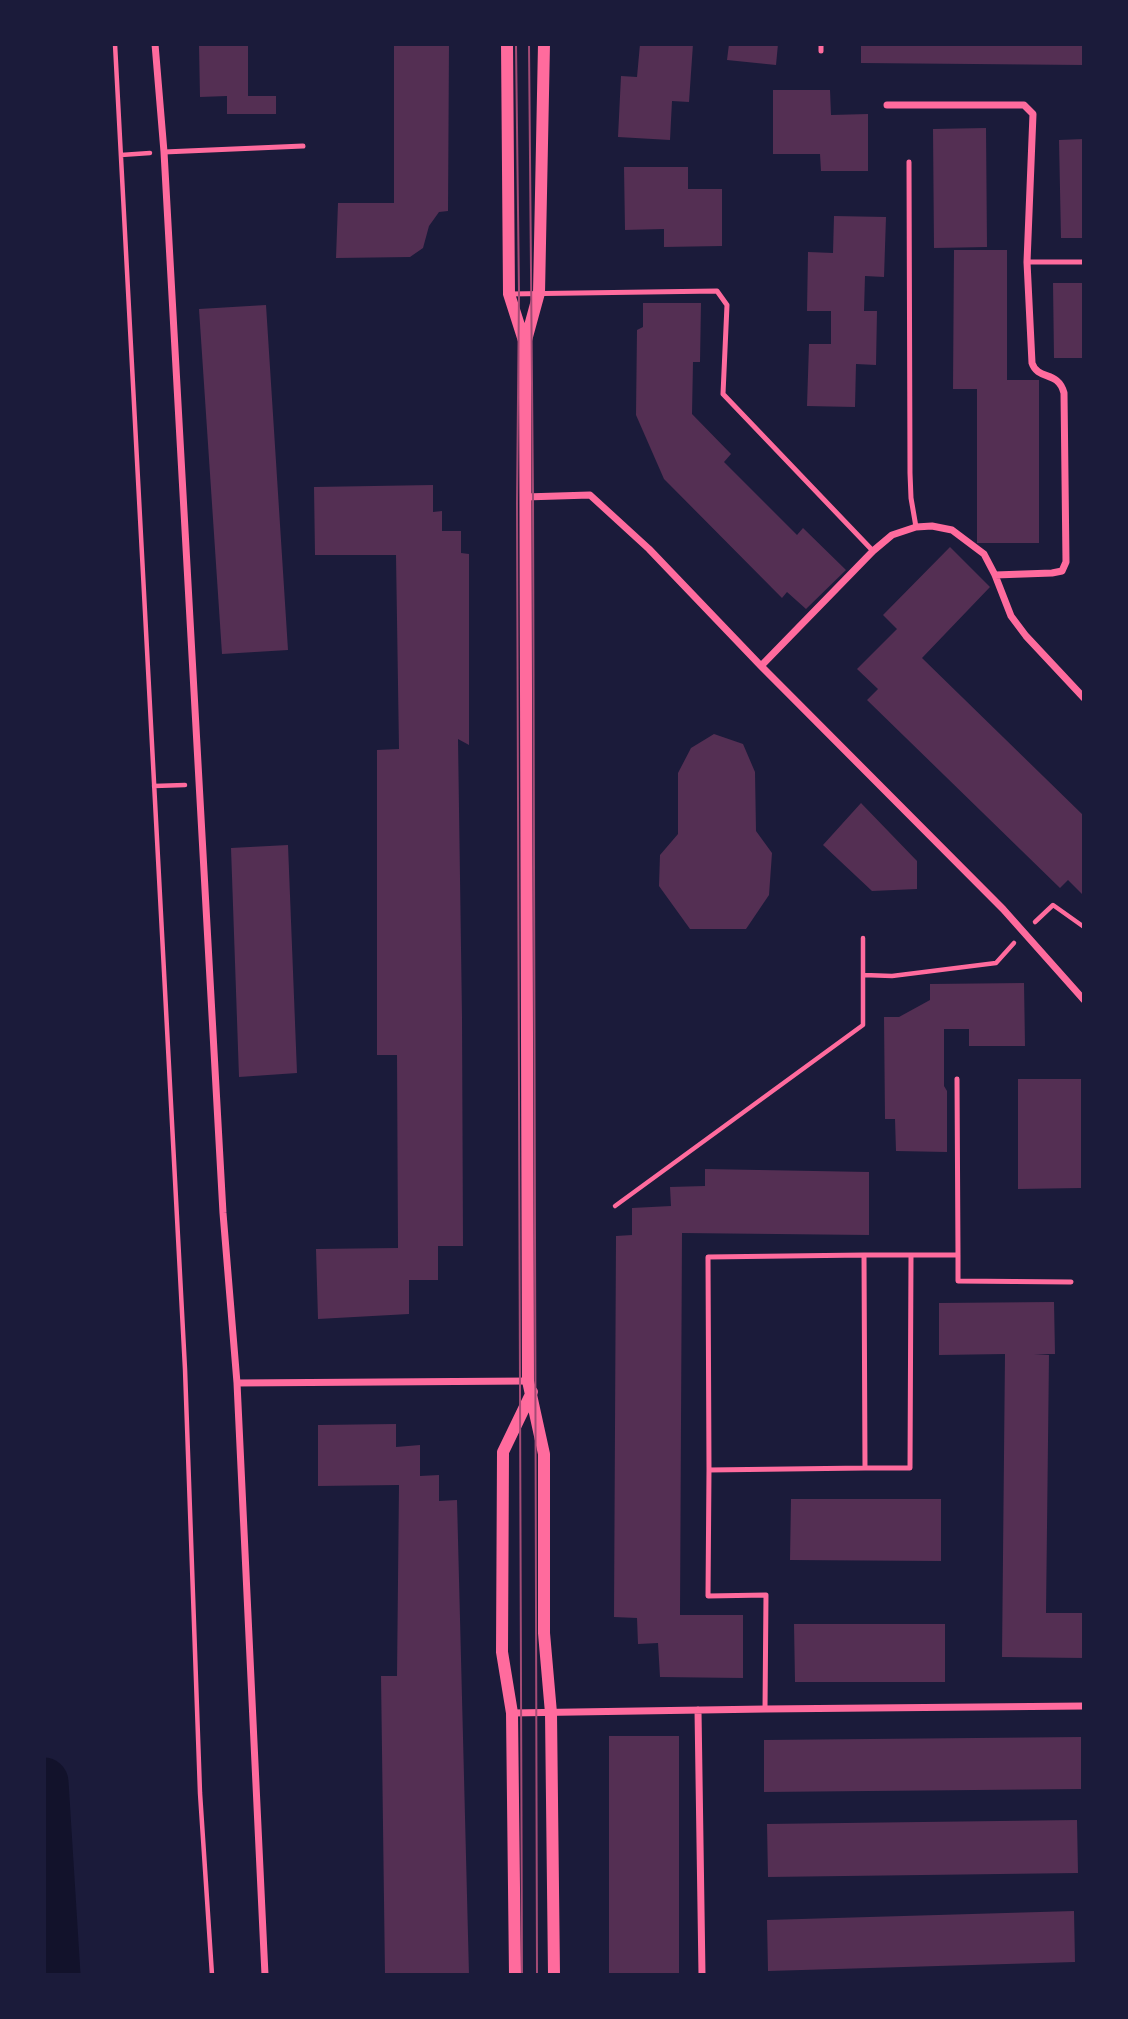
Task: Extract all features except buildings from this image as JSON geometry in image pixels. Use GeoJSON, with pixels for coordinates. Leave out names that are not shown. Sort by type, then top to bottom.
{"type":"FeatureCollection","features":[{"type":"Feature","properties":{"kind":"street"},"geometry":{"type":"LineString","coordinates":[[155,44],[164,152],[223,1213],[237,1383],[265,1975]]}},
{"type":"Feature","properties":{"kind":"street"},"geometry":{"type":"LineString","coordinates":[[507,44],[509,294],[525,344]]}},
{"type":"Feature","properties":{"kind":"street"},"geometry":{"type":"LineString","coordinates":[[544,44],[539,292],[525,344],[525,497],[530,1387],[544,1454],[544,1633],[551,1713],[554,1975]]}},
{"type":"Feature","properties":{"kind":"street"},"geometry":{"type":"LineString","coordinates":[[887,105],[1024,105],[1033,114],[1027,262],[1032,363],[1039,373],[1058,379],[1065,393],[1066,562],[1062,571],[1052,573],[995,575]]}},
{"type":"Feature","properties":{"kind":"street"},"geometry":{"type":"LineString","coordinates":[[525,497],[590,495],[649,549],[1025,932],[1083,997]]}},
{"type":"Feature","properties":{"kind":"street"},"geometry":{"type":"LineString","coordinates":[[761,666],[873,551],[892,535],[916,527],[932,526],[952,530],[984,554],[1011,616],[1084,698]]}},
{"type":"Feature","properties":{"kind":"street"},"geometry":{"type":"LineString","coordinates":[[237,1383],[530,1387]]}},
{"type":"Feature","properties":{"kind":"street"},"geometry":{"type":"LineString","coordinates":[[515,1975],[512,1713],[502,1652],[503,1452],[530,1387]]}},
{"type":"Feature","properties":{"kind":"street"},"geometry":{"type":"LineString","coordinates":[[512,1713],[1084,1706]]}},
{"type":"Feature","properties":{"kind":"street"},"geometry":{"type":"LineString","coordinates":[[698,1710],[702,1975]]}},
{"type":"Feature","properties":{"kind":"lane"},"geometry":{"type":"LineString","coordinates":[[164,152],[303,146]]}},
{"type":"Feature","properties":{"kind":"lane"},"geometry":{"type":"LineString","coordinates":[[909,162],[910,473],[916,527]]}},
{"type":"Feature","properties":{"kind":"lane"},"geometry":{"type":"LineString","coordinates":[[1027,262],[1084,262]]}},
{"type":"Feature","properties":{"kind":"lane"},"geometry":{"type":"LineString","coordinates":[[509,294],[717,291],[727,305],[723,394],[873,551]]}},
{"type":"Feature","properties":{"kind":"lane"},"geometry":{"type":"LineString","coordinates":[[957,1079],[958,1281],[1071,1282]]}},
{"type":"Feature","properties":{"kind":"lane"},"geometry":{"type":"LineString","coordinates":[[864,1255],[865,1468]]}},
{"type":"Feature","properties":{"kind":"lane"},"geometry":{"type":"LineString","coordinates":[[709,1469],[910,1468],[911,1255]]}},
{"type":"Feature","properties":{"kind":"lane"},"geometry":{"type":"LineString","coordinates":[[765,1709],[766,1595],[708,1596],[708,1257],[958,1255]]}},
{"type":"Feature","properties":{"kind":"path"},"geometry":{"type":"LineString","coordinates":[[115,44],[185,1369],[200,1793],[212,1975]]}},
{"type":"Feature","properties":{"kind":"path"},"geometry":{"type":"LineString","coordinates":[[121,155],[164,152]]}},
{"type":"Feature","properties":{"kind":"path"},"geometry":{"type":"LineString","coordinates":[[154,786],[200,784]]}},
{"type":"Feature","properties":{"kind":"path"},"geometry":{"type":"LineString","coordinates":[[864,975],[892,976],[996,963],[1053,905],[1084,927]]}},
{"type":"Feature","properties":{"kind":"path"},"geometry":{"type":"LineString","coordinates":[[615,1206],[863,1025],[863,938]]}},
{"type":"Feature","properties":{"kind":"waterway"},"geometry":{"type":"LineString","coordinates":[[44,1782],[56,1975]]}},
{"type":"Feature","properties":{"kind":"tram line"},"geometry":{"type":"LineString","coordinates":[[516,44],[519,293],[517,503],[522,1975]]}},
{"type":"Feature","properties":{"kind":"tram line"},"geometry":{"type":"LineString","coordinates":[[529,44],[533,496],[537,1975]]}}]}
